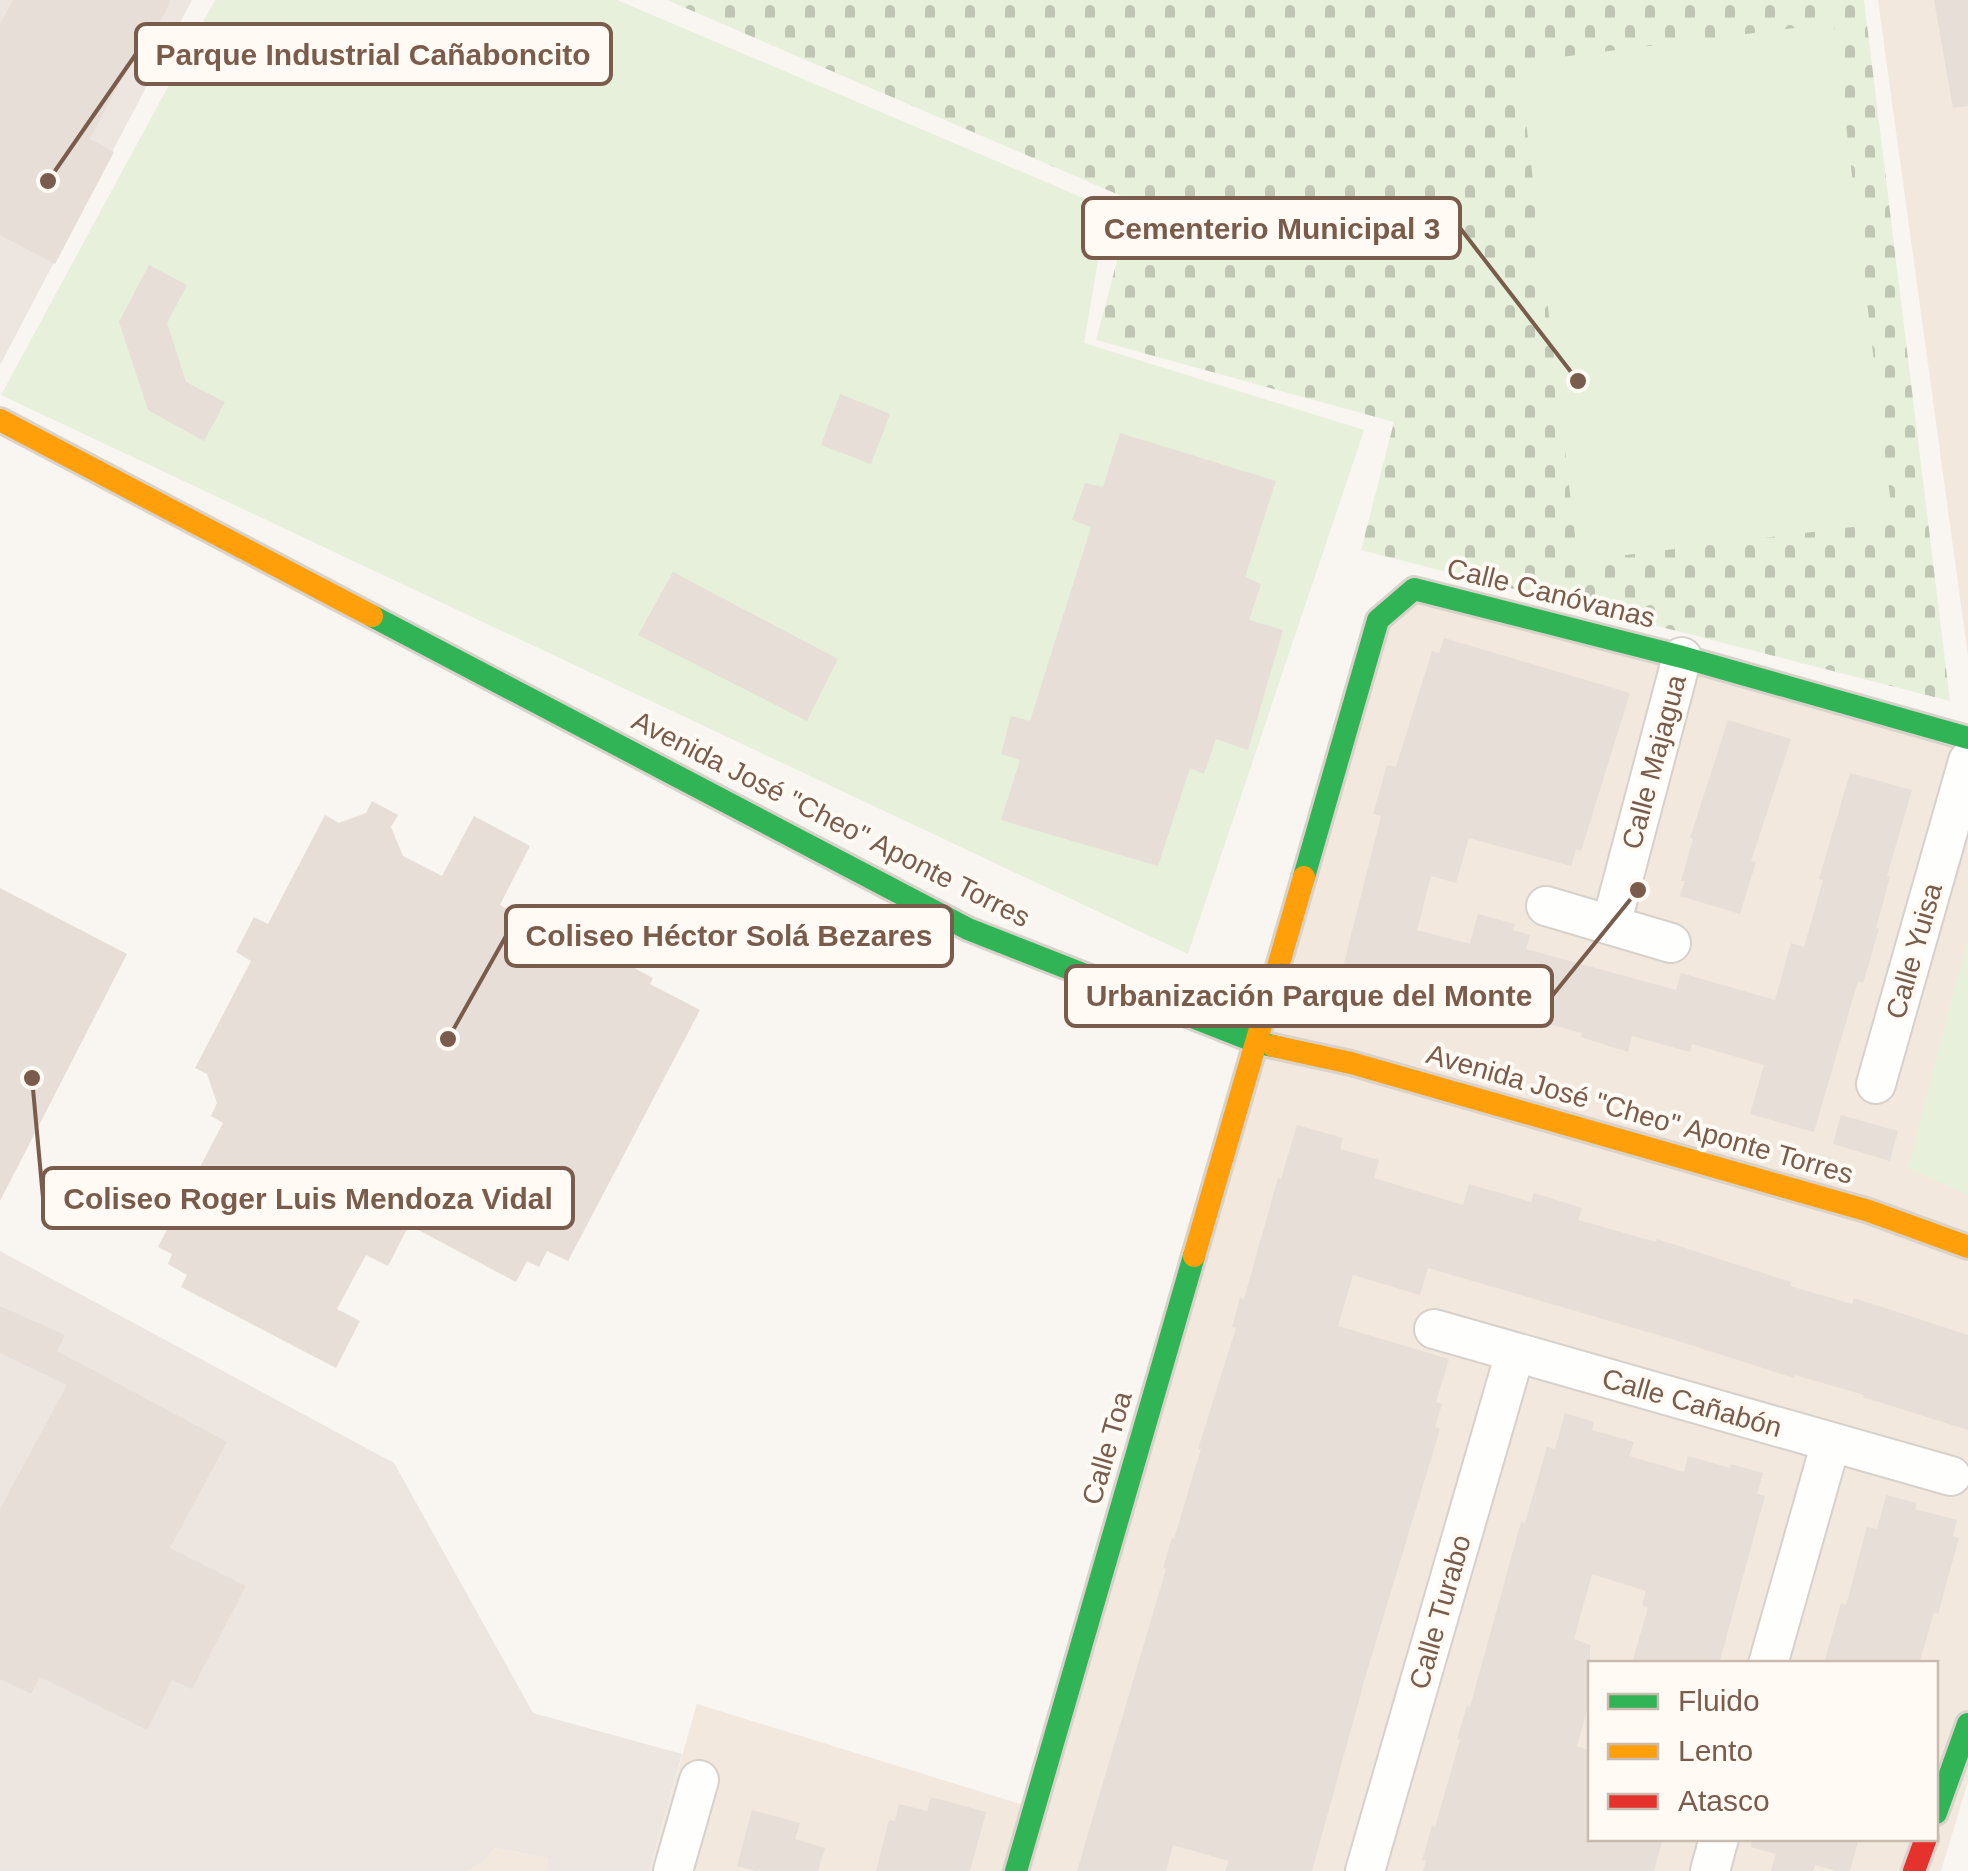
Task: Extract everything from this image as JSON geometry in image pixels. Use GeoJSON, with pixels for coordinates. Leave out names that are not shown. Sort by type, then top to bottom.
{"type":"FeatureCollection","features":[{"type":"Feature","properties":{"kind":"street","name":"Avenida José \"Cheo\" Aponte Torres"},"geometry":{"type":"LineString","coordinates":[[0,420],[968,930],[1256,1042],[1351,1064],[1850,1206],[1968,1247]]}},
{"type":"Feature","properties":{"kind":"street","name":"Calle Canóvanas"},"geometry":{"type":"LineString","coordinates":[[1256,1042],[1378,620],[1414,589],[1682,657],[1968,738]]}},
{"type":"Feature","properties":{"kind":"street","name":"Calle Majagua"},"geometry":{"type":"LineString","coordinates":[[1611,925],[1682,657]]}},
{"type":"Feature","properties":{"kind":"street","name":"Calle Yuisa"},"geometry":{"type":"LineString","coordinates":[[1876,1084],[1968,761]]}},
{"type":"Feature","properties":{"kind":"street"},"geometry":{"type":"LineString","coordinates":[[1546,906],[1671,942]]}},
{"type":"Feature","properties":{"kind":"street","name":"Calle Toa"},"geometry":{"type":"LineString","coordinates":[[1016,1871],[1256,1042]]}},
{"type":"Feature","properties":{"kind":"street","name":"Calle Cañabón"},"geometry":{"type":"LineString","coordinates":[[1434,1329],[1951,1476]]}},
{"type":"Feature","properties":{"kind":"street","name":"Calle Turabo"},"geometry":{"type":"LineString","coordinates":[[1365,1871],[1515,1353]]}},
{"type":"Feature","properties":{"kind":"street"},"geometry":{"type":"LineString","coordinates":[[1769,1661],[1831,1442]]}},
{"type":"Feature","properties":{"kind":"street"},"geometry":{"type":"LineString","coordinates":[[1938,1807],[1968,1724]]}},
{"type":"Feature","properties":{"kind":"street"},"geometry":{"type":"LineString","coordinates":[[673,1871],[699,1780]]}},
{"type":"Feature","properties":{"kind":"street"},"geometry":{"type":"LineString","coordinates":[[1710,1871],[1718,1841]]}},
{"type":"Feature","properties":{"kind":"street"},"geometry":{"type":"LineString","coordinates":[[1914,1871],[1925,1841]]}},
{"type":"Feature","properties":{"kind":"shaded area"},"geometry":{"type":"Polygon","coordinates":[[[0,0],[192,0],[0,365],[0,0]]]}},
{"type":"Feature","properties":{"kind":"shaded area"},"geometry":{"type":"Polygon","coordinates":[[[1878,0],[1968,0],[1968,656],[1878,0]]]}},
{"type":"Feature","properties":{"kind":"shaded area"},"geometry":{"type":"Polygon","coordinates":[[[1398,599],[1968,737],[1968,1781],[1941,1871],[649,1871],[697,1704],[1040,1810],[1398,599]]]}},
{"type":"Feature","properties":{"kind":"shaded area"},"geometry":{"type":"Polygon","coordinates":[[[0,1251],[394,1463],[533,1713],[682,1754],[649,1871],[546,1871],[548,1858],[494,1848],[482,1863],[465,1871],[0,1871],[0,1251]]]}},
{"type":"Feature","properties":{"kind":"shaded area"},"geometry":{"type":"Polygon","coordinates":[[[493,1848],[548,1858],[546,1871],[465,1871],[482,1863],[493,1848]]]}},
{"type":"Feature","properties":{"kind":"green space"},"geometry":{"type":"Polygon","coordinates":[[[215,0],[617,0],[1107,208],[1084,343],[1364,430],[1188,954],[1,395],[215,0]]]}},
{"type":"Feature","properties":{"kind":"green space"},"geometry":{"type":"Polygon","coordinates":[[[667,0],[1864,0],[1950,701],[1361,550],[1394,422],[1096,340],[1133,201],[667,0]]]}},
{"type":"Feature","properties":{"kind":"green space"},"geometry":{"type":"Polygon","coordinates":[[[1834,23],[1893,522],[1578,561],[1519,62],[1834,23]]]}},
{"type":"Feature","properties":{"kind":"green space"},"geometry":{"type":"Polygon","coordinates":[[[1968,937],[1968,1195],[1908,1168],[1968,937]]]}},
{"type":"Feature","properties":{"kind":"building"},"geometry":{"type":"Polygon","coordinates":[[[13,0],[171,0],[151,39],[144,35],[90,139],[114,152],[55,264],[0,235],[0,24],[13,0]]]}},
{"type":"Feature","properties":{"kind":"building"},"geometry":{"type":"Polygon","coordinates":[[[1934,0],[1968,0],[1968,106],[1953,108],[1934,0]]]}},
{"type":"Feature","properties":{"kind":"building"},"geometry":{"type":"Polygon","coordinates":[[[149,265],[187,285],[167,323],[186,382],[225,402],[204,441],[148,410],[119,322],[149,265]]]}},
{"type":"Feature","properties":{"kind":"building"},"geometry":{"type":"Polygon","coordinates":[[[840,394],[890,414],[871,464],[821,445],[840,394]]]}},
{"type":"Feature","properties":{"kind":"building"},"geometry":{"type":"Polygon","coordinates":[[[1120,433],[1276,481],[1245,577],[1261,584],[1249,620],[1283,630],[1248,750],[1216,739],[1204,774],[1190,768],[1158,866],[1001,820],[1020,760],[1001,754],[1011,716],[1030,721],[1091,527],[1072,520],[1085,483],[1103,487],[1120,433]]]}},
{"type":"Feature","properties":{"kind":"building"},"geometry":{"type":"Polygon","coordinates":[[[673,572],[838,659],[807,721],[638,635],[673,572]]]}},
{"type":"Feature","properties":{"kind":"building"},"geometry":{"type":"Polygon","coordinates":[[[1444,638],[1630,693],[1581,851],[1576,849],[1571,866],[1469,838],[1456,883],[1431,876],[1417,930],[1470,944],[1478,914],[1515,924],[1513,930],[1530,935],[1526,949],[1676,990],[1681,973],[1775,1000],[1791,943],[1804,947],[1850,773],[1912,790],[1887,876],[1890,877],[1876,928],[1879,929],[1863,983],[1858,981],[1814,1132],[1750,1114],[1764,1065],[1692,1044],[1690,1052],[1632,1036],[1628,1052],[1581,1037],[1582,1033],[1534,1020],[1540,1001],[1478,984],[1476,990],[1409,972],[1406,984],[1343,967],[1381,816],[1373,814],[1387,765],[1396,767],[1432,651],[1439,653],[1444,638]]]}},
{"type":"Feature","properties":{"kind":"building"},"geometry":{"type":"Polygon","coordinates":[[[1728,720],[1791,739],[1751,861],[1756,862],[1740,914],[1680,896],[1693,839],[1690,838],[1728,720]]]}},
{"type":"Feature","properties":{"kind":"building"},"geometry":{"type":"Polygon","coordinates":[[[372,801],[398,815],[391,827],[403,856],[442,876],[474,816],[530,846],[500,905],[542,928],[569,920],[576,907],[601,920],[589,944],[653,978],[650,984],[700,1010],[568,1261],[547,1251],[539,1267],[527,1261],[516,1282],[409,1225],[388,1266],[366,1255],[337,1309],[360,1321],[336,1368],[181,1287],[187,1275],[168,1264],[172,1254],[158,1247],[223,1123],[211,1116],[217,1103],[207,1074],[195,1068],[251,961],[236,952],[254,917],[268,924],[325,815],[339,823],[366,813],[372,801]]]}},
{"type":"Feature","properties":{"kind":"building"},"geometry":{"type":"Polygon","coordinates":[[[0,888],[127,954],[0,1201],[0,888]]]}},
{"type":"Feature","properties":{"kind":"building"},"geometry":{"type":"Polygon","coordinates":[[[1841,1115],[1898,1131],[1890,1161],[1833,1144],[1841,1115]]]}},
{"type":"Feature","properties":{"kind":"building"},"geometry":{"type":"Polygon","coordinates":[[[1297,1125],[1343,1138],[1340,1149],[1379,1160],[1374,1178],[1463,1205],[1469,1184],[1531,1202],[1534,1193],[1582,1208],[1578,1220],[1656,1242],[1657,1239],[1791,1282],[1790,1286],[1852,1304],[1854,1298],[1968,1335],[1968,1430],[1864,1395],[1795,1375],[1794,1378],[1428,1268],[1420,1295],[1353,1275],[1338,1326],[1449,1359],[1436,1402],[1442,1404],[1435,1427],[1440,1429],[1312,1871],[1225,1871],[1229,1861],[1173,1845],[1166,1871],[1077,1871],[1236,1328],[1232,1327],[1240,1298],[1244,1299],[1297,1125]]]}},
{"type":"Feature","properties":{"kind":"building"},"geometry":{"type":"Polygon","coordinates":[[[0,1306],[65,1335],[57,1351],[227,1442],[170,1548],[246,1586],[192,1689],[172,1680],[147,1730],[40,1677],[31,1694],[0,1679],[0,1509],[67,1385],[0,1353],[0,1306]]]}},
{"type":"Feature","properties":{"kind":"building"},"geometry":{"type":"Polygon","coordinates":[[[1565,1413],[1594,1422],[1592,1430],[1634,1442],[1629,1456],[1684,1472],[1688,1456],[1763,1473],[1757,1494],[1765,1496],[1720,1661],[1633,1661],[1648,1607],[1642,1605],[1646,1591],[1592,1574],[1574,1639],[1590,1645],[1588,1707],[1577,1746],[1588,1750],[1588,1841],[1662,1841],[1654,1871],[1423,1871],[1426,1861],[1422,1860],[1432,1826],[1435,1827],[1521,1522],[1525,1523],[1547,1447],[1555,1449],[1565,1413]]]}},
{"type":"Feature","properties":{"kind":"building"},"geometry":{"type":"Polygon","coordinates":[[[1886,1495],[1917,1503],[1915,1509],[1957,1520],[1953,1536],[1959,1538],[1938,1614],[1934,1612],[1920,1661],[1825,1661],[1841,1603],[1846,1605],[1867,1527],[1877,1529],[1886,1495]]]}},
{"type":"Feature","properties":{"kind":"building"},"geometry":{"type":"Polygon","coordinates":[[[931,1797],[986,1812],[970,1871],[876,1871],[889,1820],[895,1821],[899,1804],[927,1811],[931,1797]]]}},
{"type":"Feature","properties":{"kind":"building"},"geometry":{"type":"Polygon","coordinates":[[[752,1810],[800,1823],[795,1839],[825,1848],[818,1871],[757,1871],[737,1866],[752,1810]]]}},
{"type":"Feature","properties":{"kind":"building"},"geometry":{"type":"Polygon","coordinates":[[[1752,1841],[1858,1841],[1850,1871],[1815,1865],[1813,1871],[1771,1871],[1776,1854],[1751,1847],[1752,1841]]]}},
{"type":"Feature","properties":{"kind":"traffic: fast"},"geometry":{"type":"LineString","coordinates":[[1304,877],[1378,620],[1414,589],[1682,657],[1968,738]]}},
{"type":"Feature","properties":{"kind":"traffic: fast"},"geometry":{"type":"LineString","coordinates":[[372,616],[968,929],[1273,1046]]}},
{"type":"Feature","properties":{"kind":"traffic: fast"},"geometry":{"type":"LineString","coordinates":[[1016,1871],[1194,1256]]}},
{"type":"Feature","properties":{"kind":"traffic: fast"},"geometry":{"type":"LineString","coordinates":[[1938,1807],[1968,1724]]}},
{"type":"Feature","properties":{"kind":"traffic: slow"},"geometry":{"type":"LineString","coordinates":[[0,420],[372,616]]}},
{"type":"Feature","properties":{"kind":"traffic: slow"},"geometry":{"type":"LineString","coordinates":[[1194,1256],[1304,877]]}},
{"type":"Feature","properties":{"kind":"traffic: slow"},"geometry":{"type":"LineString","coordinates":[[1273,1046],[1351,1063],[1869,1211],[1968,1247]]}},
{"type":"Feature","properties":{"kind":"traffic: jam"},"geometry":{"type":"LineString","coordinates":[[1914,1871],[1925,1841]]}},
{"type":"Feature","properties":{"kind":"place","name":"Parque Industrial Cañaboncito"},"geometry":{"type":"Point","coordinates":[48,181]}},
{"type":"Feature","properties":{"kind":"place","name":"Cementerio Municipal 3"},"geometry":{"type":"Point","coordinates":[1578,381]}},
{"type":"Feature","properties":{"kind":"place","name":"Urbanización Parque del Monte"},"geometry":{"type":"Point","coordinates":[1638,890]}},
{"type":"Feature","properties":{"kind":"place","name":"Coliseo Héctor Solá Bezares"},"geometry":{"type":"Point","coordinates":[448,1039]}},
{"type":"Feature","properties":{"kind":"place","name":"Coliseo Roger Luis Mendoza Vidal"},"geometry":{"type":"Point","coordinates":[32,1078]}}]}
